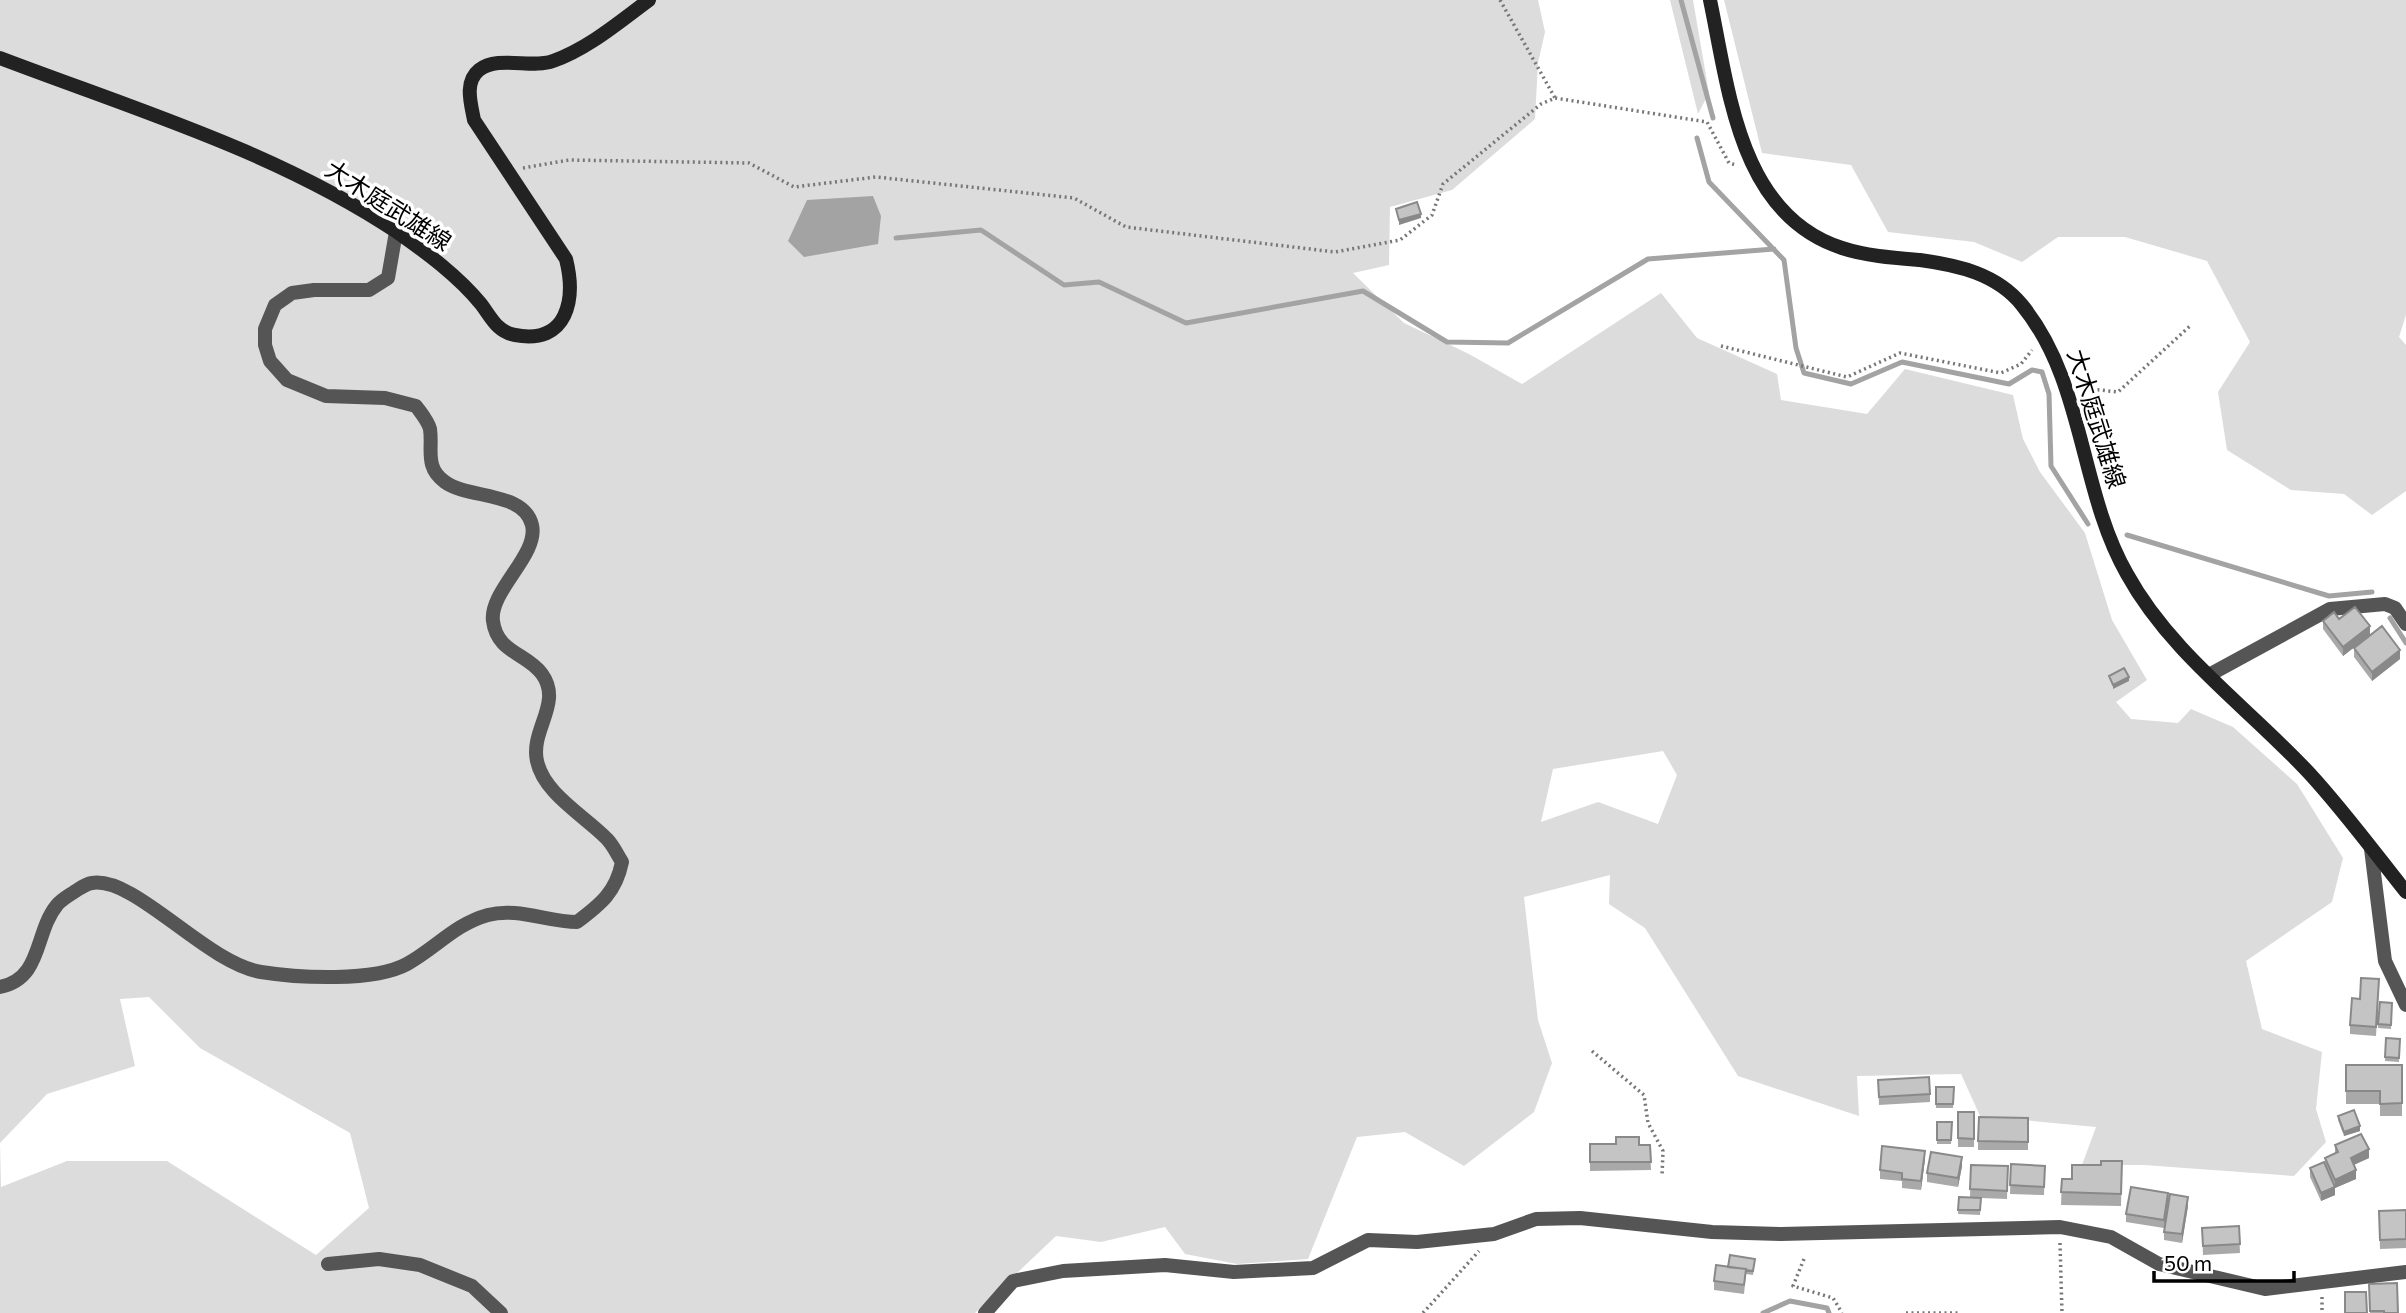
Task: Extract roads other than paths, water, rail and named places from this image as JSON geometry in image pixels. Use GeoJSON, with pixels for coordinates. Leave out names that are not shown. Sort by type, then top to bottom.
{"type":"FeatureCollection","features":[{"type":"Feature","properties":{"kind":"main road","name":"大木庭武雄線"},"geometry":{"type":"LineString","coordinates":[[0,58],[204,135],[289,172],[396,232],[457,277],[495,325],[513,335],[538,335],[559,325],[569,309],[571,281],[566,259],[474,120],[469,96],[472,79],[480,69],[496,64],[552,62],[589,43],[649,0]]}},
{"type":"Feature","properties":{"kind":"main road","name":"大木庭武雄線"},"geometry":{"type":"LineString","coordinates":[[1710,0],[1737,125],[1755,171],[1770,197],[1805,229],[1841,248],[1957,265],[1990,279],[2020,302],[2044,334],[2065,385],[2103,519],[2126,573],[2162,627],[2311,775],[2406,892]]}},
{"type":"Feature","properties":{"kind":"street"},"geometry":{"type":"LineString","coordinates":[[0,987],[24,977],[36,957],[49,917],[58,903],[88,883],[107,881],[141,899],[187,936],[244,968],[360,977],[388,972],[409,963],[463,923],[491,914],[520,914],[577,922],[605,900],[618,882],[622,862],[608,840],[547,782],[537,761],[537,746],[551,692],[541,672],[504,648],[492,621],[496,603],[532,540],[533,526],[528,516],[514,504],[453,487],[442,481],[430,464],[430,427],[416,406],[386,398],[326,396],[287,380],[270,361],[265,345],[265,329],[275,305],[292,293],[314,290],[369,290],[388,278],[396,232]]}},
{"type":"Feature","properties":{"kind":"street"},"geometry":{"type":"LineString","coordinates":[[2209,675],[2330,609],[2385,604],[2395,608],[2406,624]]}},
{"type":"Feature","properties":{"kind":"street"},"geometry":{"type":"LineString","coordinates":[[2371,849],[2385,961],[2406,1005]]}},
{"type":"Feature","properties":{"kind":"street"},"geometry":{"type":"LineString","coordinates":[[985,1313],[1013,1281],[1063,1271],[1165,1265],[1234,1272],[1312,1268],[1368,1240],[1417,1242],[1494,1234],[1536,1219],[1580,1218],[1712,1232],[1781,1234],[2060,1227],[2111,1237],[2159,1264],[2265,1289],[2322,1285],[2406,1272]]}},
{"type":"Feature","properties":{"kind":"street"},"geometry":{"type":"LineString","coordinates":[[328,1264],[379,1259],[420,1265],[472,1286],[501,1313]]}},
{"type":"Feature","properties":{"kind":"waterway"},"geometry":{"type":"LineString","coordinates":[[1681,0],[1713,118]]}},
{"type":"Feature","properties":{"kind":"waterway"},"geometry":{"type":"LineString","coordinates":[[1697,138],[1709,182],[1784,260],[1796,348],[1804,373],[1851,384],[1902,362],[2009,384],[2032,370],[2042,372],[2049,394],[2051,466],[2088,524]]}},
{"type":"Feature","properties":{"kind":"waterway"},"geometry":{"type":"LineString","coordinates":[[896,238],[981,230],[1064,285],[1099,282],[1186,323],[1363,291],[1447,342],[1508,343],[1648,259],[1774,249]]}},
{"type":"Feature","properties":{"kind":"waterway"},"geometry":{"type":"LineString","coordinates":[[2127,535],[2329,596],[2372,592]]}},
{"type":"Feature","properties":{"kind":"waterway"},"geometry":{"type":"LineString","coordinates":[[2390,618],[2406,643]]}},
{"type":"Feature","properties":{"kind":"waterway"},"geometry":{"type":"LineString","coordinates":[[1763,1313],[1790,1301],[1827,1308],[1829,1313]]}}]}
